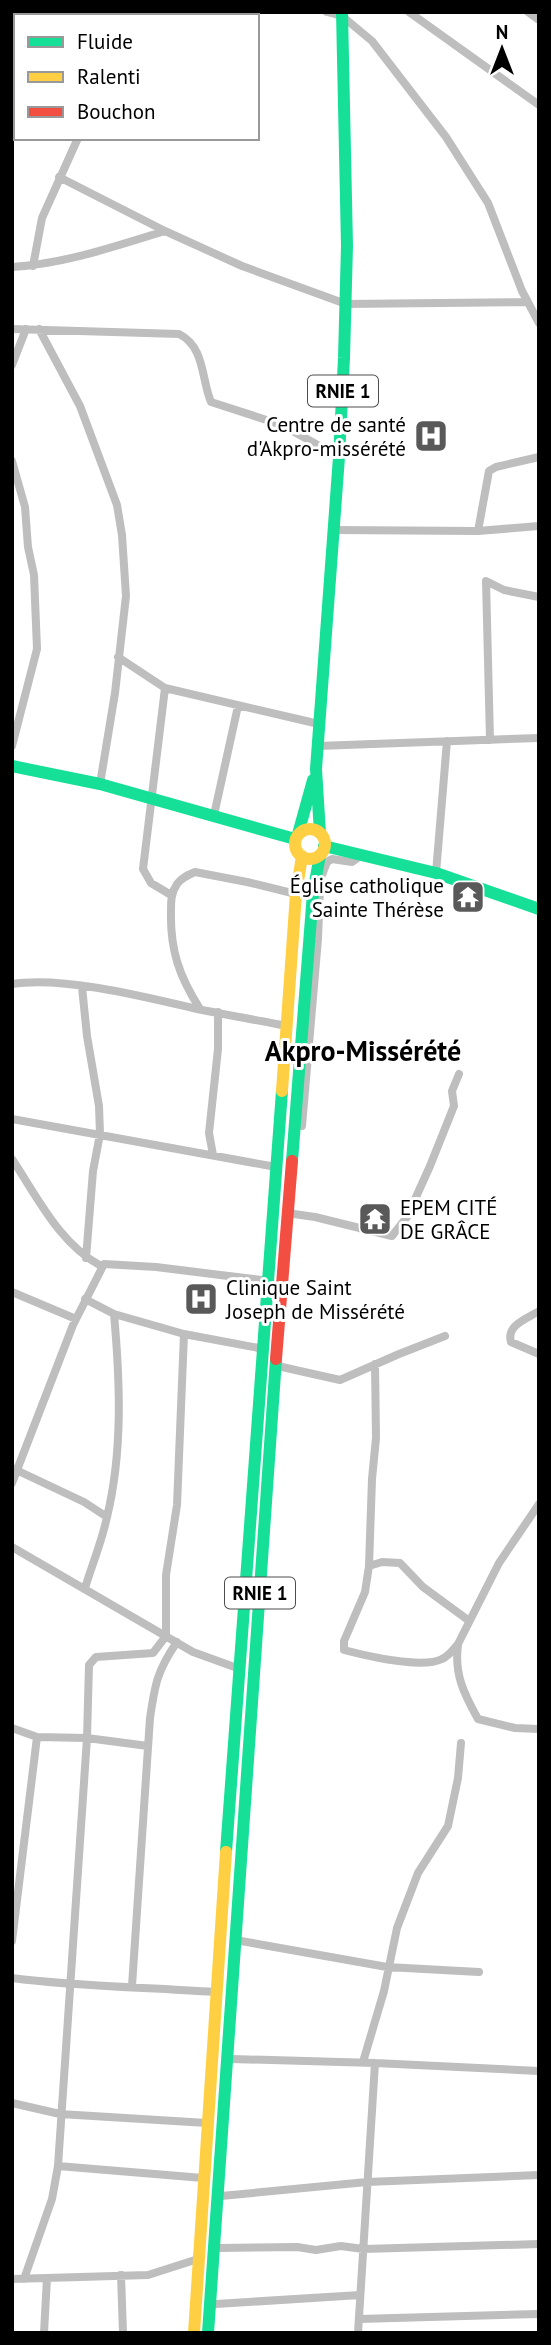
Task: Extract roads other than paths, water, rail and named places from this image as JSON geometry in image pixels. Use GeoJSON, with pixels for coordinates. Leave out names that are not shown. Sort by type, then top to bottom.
{"type":"FeatureCollection","features":[{"type":"Feature","properties":{"kind":"main road","name":"RNIE 1"},"geometry":{"type":"LineString","coordinates":[[208,2333],[279,1365],[286,1235],[313,893],[323,838],[320,833],[316,769],[339,457],[346,304],[342,14]]}},
{"type":"Feature","properties":{"kind":"main road"},"geometry":{"type":"LineString","coordinates":[[12,766],[100,784],[297,837],[309,829],[320,833]]}},
{"type":"Feature","properties":{"kind":"main road","name":"RNIE 1"},"geometry":{"type":"LineString","coordinates":[[297,837],[316,769]]}},
{"type":"Feature","properties":{"kind":"main road"},"geometry":{"type":"LineString","coordinates":[[297,837],[297,852],[302,856],[314,858],[322,850],[360,856],[436,873],[536,904]]}},
{"type":"Feature","properties":{"kind":"main road","name":"RNIE 1"},"geometry":{"type":"LineString","coordinates":[[194,2333],[215,1992],[296,894],[302,856]]}},
{"type":"Feature","properties":{"kind":"main road"},"geometry":{"type":"LineString","coordinates":[[272,1233],[286,1235]]}},
{"type":"Feature","properties":{"kind":"street"},"geometry":{"type":"LineString","coordinates":[[327,12],[342,14],[372,41],[446,137],[488,203],[527,302],[539,323]]}},
{"type":"Feature","properties":{"kind":"street"},"geometry":{"type":"LineString","coordinates":[[409,12],[539,105]]}},
{"type":"Feature","properties":{"kind":"street"},"geometry":{"type":"LineString","coordinates":[[528,12],[539,20]]}},
{"type":"Feature","properties":{"kind":"street"},"geometry":{"type":"LineString","coordinates":[[33,266],[41,218],[77,140]]}},
{"type":"Feature","properties":{"kind":"street"},"geometry":{"type":"LineString","coordinates":[[59,177],[165,231],[242,266],[346,304],[527,302]]}},
{"type":"Feature","properties":{"kind":"street"},"geometry":{"type":"LineString","coordinates":[[12,267],[33,266],[165,231]]}},
{"type":"Feature","properties":{"kind":"street"},"geometry":{"type":"LineString","coordinates":[[12,329],[179,334],[194,344],[210,400],[214,404],[282,425],[339,457]]}},
{"type":"Feature","properties":{"kind":"street"},"geometry":{"type":"LineString","coordinates":[[12,365],[26,329]]}},
{"type":"Feature","properties":{"kind":"street"},"geometry":{"type":"LineString","coordinates":[[39,329],[80,406],[117,505],[122,535],[126,596],[115,693],[100,784]]}},
{"type":"Feature","properties":{"kind":"street"},"geometry":{"type":"LineString","coordinates":[[478,531],[489,471],[539,457]]}},
{"type":"Feature","properties":{"kind":"street"},"geometry":{"type":"LineString","coordinates":[[12,461],[25,507],[28,547],[34,575],[37,649],[12,746]]}},
{"type":"Feature","properties":{"kind":"street"},"geometry":{"type":"LineString","coordinates":[[334,530],[478,531],[539,526]]}},
{"type":"Feature","properties":{"kind":"street"},"geometry":{"type":"LineString","coordinates":[[490,740],[486,582],[504,590],[539,597]]}},
{"type":"Feature","properties":{"kind":"street"},"geometry":{"type":"LineString","coordinates":[[118,657],[165,688],[320,724]]}},
{"type":"Feature","properties":{"kind":"street"},"geometry":{"type":"LineString","coordinates":[[165,688],[143,869],[151,883],[171,895]]}},
{"type":"Feature","properties":{"kind":"street"},"geometry":{"type":"LineString","coordinates":[[214,816],[238,706]]}},
{"type":"Feature","properties":{"kind":"street"},"geometry":{"type":"LineString","coordinates":[[318,746],[539,738]]}},
{"type":"Feature","properties":{"kind":"street"},"geometry":{"type":"LineString","coordinates":[[436,873],[447,741]]}},
{"type":"Feature","properties":{"kind":"street"},"geometry":{"type":"LineString","coordinates":[[213,2333],[279,1365],[322,872],[327,862],[332,859],[352,862],[360,856]]}},
{"type":"Feature","properties":{"kind":"street"},"geometry":{"type":"LineString","coordinates":[[200,1009],[185,985],[170,932],[171,895],[184,878],[195,872],[296,894]]}},
{"type":"Feature","properties":{"kind":"street"},"geometry":{"type":"LineString","coordinates":[[12,984],[43,983],[82,987],[157,999],[287,1026]]}},
{"type":"Feature","properties":{"kind":"street"},"geometry":{"type":"LineString","coordinates":[[82,987],[99,1106],[100,1134],[92,1182],[86,1258]]}},
{"type":"Feature","properties":{"kind":"street"},"geometry":{"type":"LineString","coordinates":[[213,1155],[209,1133],[218,1049],[218,1012]]}},
{"type":"Feature","properties":{"kind":"street"},"geometry":{"type":"LineString","coordinates":[[294,1214],[392,1236],[407,1217],[430,1166],[453,1106],[452,1091],[459,1074]]}},
{"type":"Feature","properties":{"kind":"street"},"geometry":{"type":"LineString","coordinates":[[12,1119],[276,1167]]}},
{"type":"Feature","properties":{"kind":"street"},"geometry":{"type":"LineString","coordinates":[[12,1159],[62,1235],[86,1258],[101,1266]]}},
{"type":"Feature","properties":{"kind":"street"},"geometry":{"type":"LineString","coordinates":[[12,1483],[14,1470],[76,1319],[101,1266],[109,1263],[269,1281]]}},
{"type":"Feature","properties":{"kind":"street"},"geometry":{"type":"LineString","coordinates":[[12,1292],[76,1319]]}},
{"type":"Feature","properties":{"kind":"street"},"geometry":{"type":"LineString","coordinates":[[85,1299],[114,1314],[184,1334],[264,1349]]}},
{"type":"Feature","properties":{"kind":"street"},"geometry":{"type":"LineString","coordinates":[[539,1311],[512,1328],[509,1336],[511,1342],[539,1354]]}},
{"type":"Feature","properties":{"kind":"street"},"geometry":{"type":"LineString","coordinates":[[85,1588],[107,1517],[113,1483],[119,1368],[114,1314]]}},
{"type":"Feature","properties":{"kind":"street"},"geometry":{"type":"LineString","coordinates":[[24,2278],[52,2199],[58,2166],[87,1738],[89,1665],[96,1657],[153,1653],[166,1636],[166,1575],[177,1506],[184,1334]]}},
{"type":"Feature","properties":{"kind":"street"},"geometry":{"type":"LineString","coordinates":[[279,1365],[340,1380],[445,1336]]}},
{"type":"Feature","properties":{"kind":"street"},"geometry":{"type":"LineString","coordinates":[[375,1364],[376,1438],[369,1566],[365,1592],[344,1641],[344,1650],[431,1662],[442,1659],[458,1644]]}},
{"type":"Feature","properties":{"kind":"street"},"geometry":{"type":"LineString","coordinates":[[14,1470],[84,1502],[107,1517]]}},
{"type":"Feature","properties":{"kind":"street"},"geometry":{"type":"LineString","coordinates":[[539,1504],[499,1563],[468,1620],[458,1644],[456,1663],[464,1694],[478,1719],[515,1728],[539,1730]]}},
{"type":"Feature","properties":{"kind":"street"},"geometry":{"type":"LineString","coordinates":[[12,1547],[193,1652],[240,1669]]}},
{"type":"Feature","properties":{"kind":"street"},"geometry":{"type":"LineString","coordinates":[[369,1566],[382,1562],[400,1563],[423,1587],[468,1620]]}},
{"type":"Feature","properties":{"kind":"street"},"geometry":{"type":"LineString","coordinates":[[132,1986],[148,1746],[156,1680],[160,1668],[177,1642]]}},
{"type":"Feature","properties":{"kind":"street"},"geometry":{"type":"LineString","coordinates":[[12,1728],[37,1737],[87,1738],[148,1746]]}},
{"type":"Feature","properties":{"kind":"street"},"geometry":{"type":"LineString","coordinates":[[12,1941],[37,1737]]}},
{"type":"Feature","properties":{"kind":"street"},"geometry":{"type":"LineString","coordinates":[[363,2062],[384,1990],[397,1928],[418,1873],[448,1826],[458,1778],[461,1743]]}},
{"type":"Feature","properties":{"kind":"street"},"geometry":{"type":"LineString","coordinates":[[241,1941],[387,1967],[479,1972]]}},
{"type":"Feature","properties":{"kind":"street"},"geometry":{"type":"LineString","coordinates":[[12,1978],[70,1985],[215,1992]]}},
{"type":"Feature","properties":{"kind":"street"},"geometry":{"type":"LineString","coordinates":[[232,2059],[539,2070]]}},
{"type":"Feature","properties":{"kind":"street"},"geometry":{"type":"LineString","coordinates":[[358,2333],[374,2063]]}},
{"type":"Feature","properties":{"kind":"street"},"geometry":{"type":"LineString","coordinates":[[12,2103],[60,2114],[206,2123]]}},
{"type":"Feature","properties":{"kind":"street"},"geometry":{"type":"LineString","coordinates":[[58,2166],[202,2178]]}},
{"type":"Feature","properties":{"kind":"street"},"geometry":{"type":"LineString","coordinates":[[221,2196],[367,2182],[539,2175]]}},
{"type":"Feature","properties":{"kind":"street"},"geometry":{"type":"LineString","coordinates":[[219,2248],[297,2246],[316,2250],[341,2246],[363,2249],[539,2244]]}},
{"type":"Feature","properties":{"kind":"street"},"geometry":{"type":"LineString","coordinates":[[12,2279],[148,2274],[198,2259]]}},
{"type":"Feature","properties":{"kind":"street"},"geometry":{"type":"LineString","coordinates":[[121,2275],[123,2333]]}},
{"type":"Feature","properties":{"kind":"street"},"geometry":{"type":"LineString","coordinates":[[44,2333],[47,2278]]}},
{"type":"Feature","properties":{"kind":"street"},"geometry":{"type":"LineString","coordinates":[[216,2304],[360,2295]]}},
{"type":"Feature","properties":{"kind":"street"},"geometry":{"type":"LineString","coordinates":[[359,2319],[539,2314]]}},
{"type":"Feature","properties":{"kind":"place","name":"Centre de santé d'Akpro-missérété"},"geometry":{"type":"Point","coordinates":[431,436]}},
{"type":"Feature","properties":{"kind":"place","name":"Église catholique Sainte Thérèse"},"geometry":{"type":"Point","coordinates":[468,897]}},
{"type":"Feature","properties":{"kind":"place","name":"EPEM CITÉ DE GRÂCE"},"geometry":{"type":"Point","coordinates":[375,1219]}},
{"type":"Feature","properties":{"kind":"place","name":"Clinique Saint Joseph de Missérété"},"geometry":{"type":"Point","coordinates":[201,1299]}},
{"type":"Feature","properties":{"kind":"district","name":"Akpro-Missérété"},"geometry":{"type":"Point","coordinates":[363,1050]}}]}
